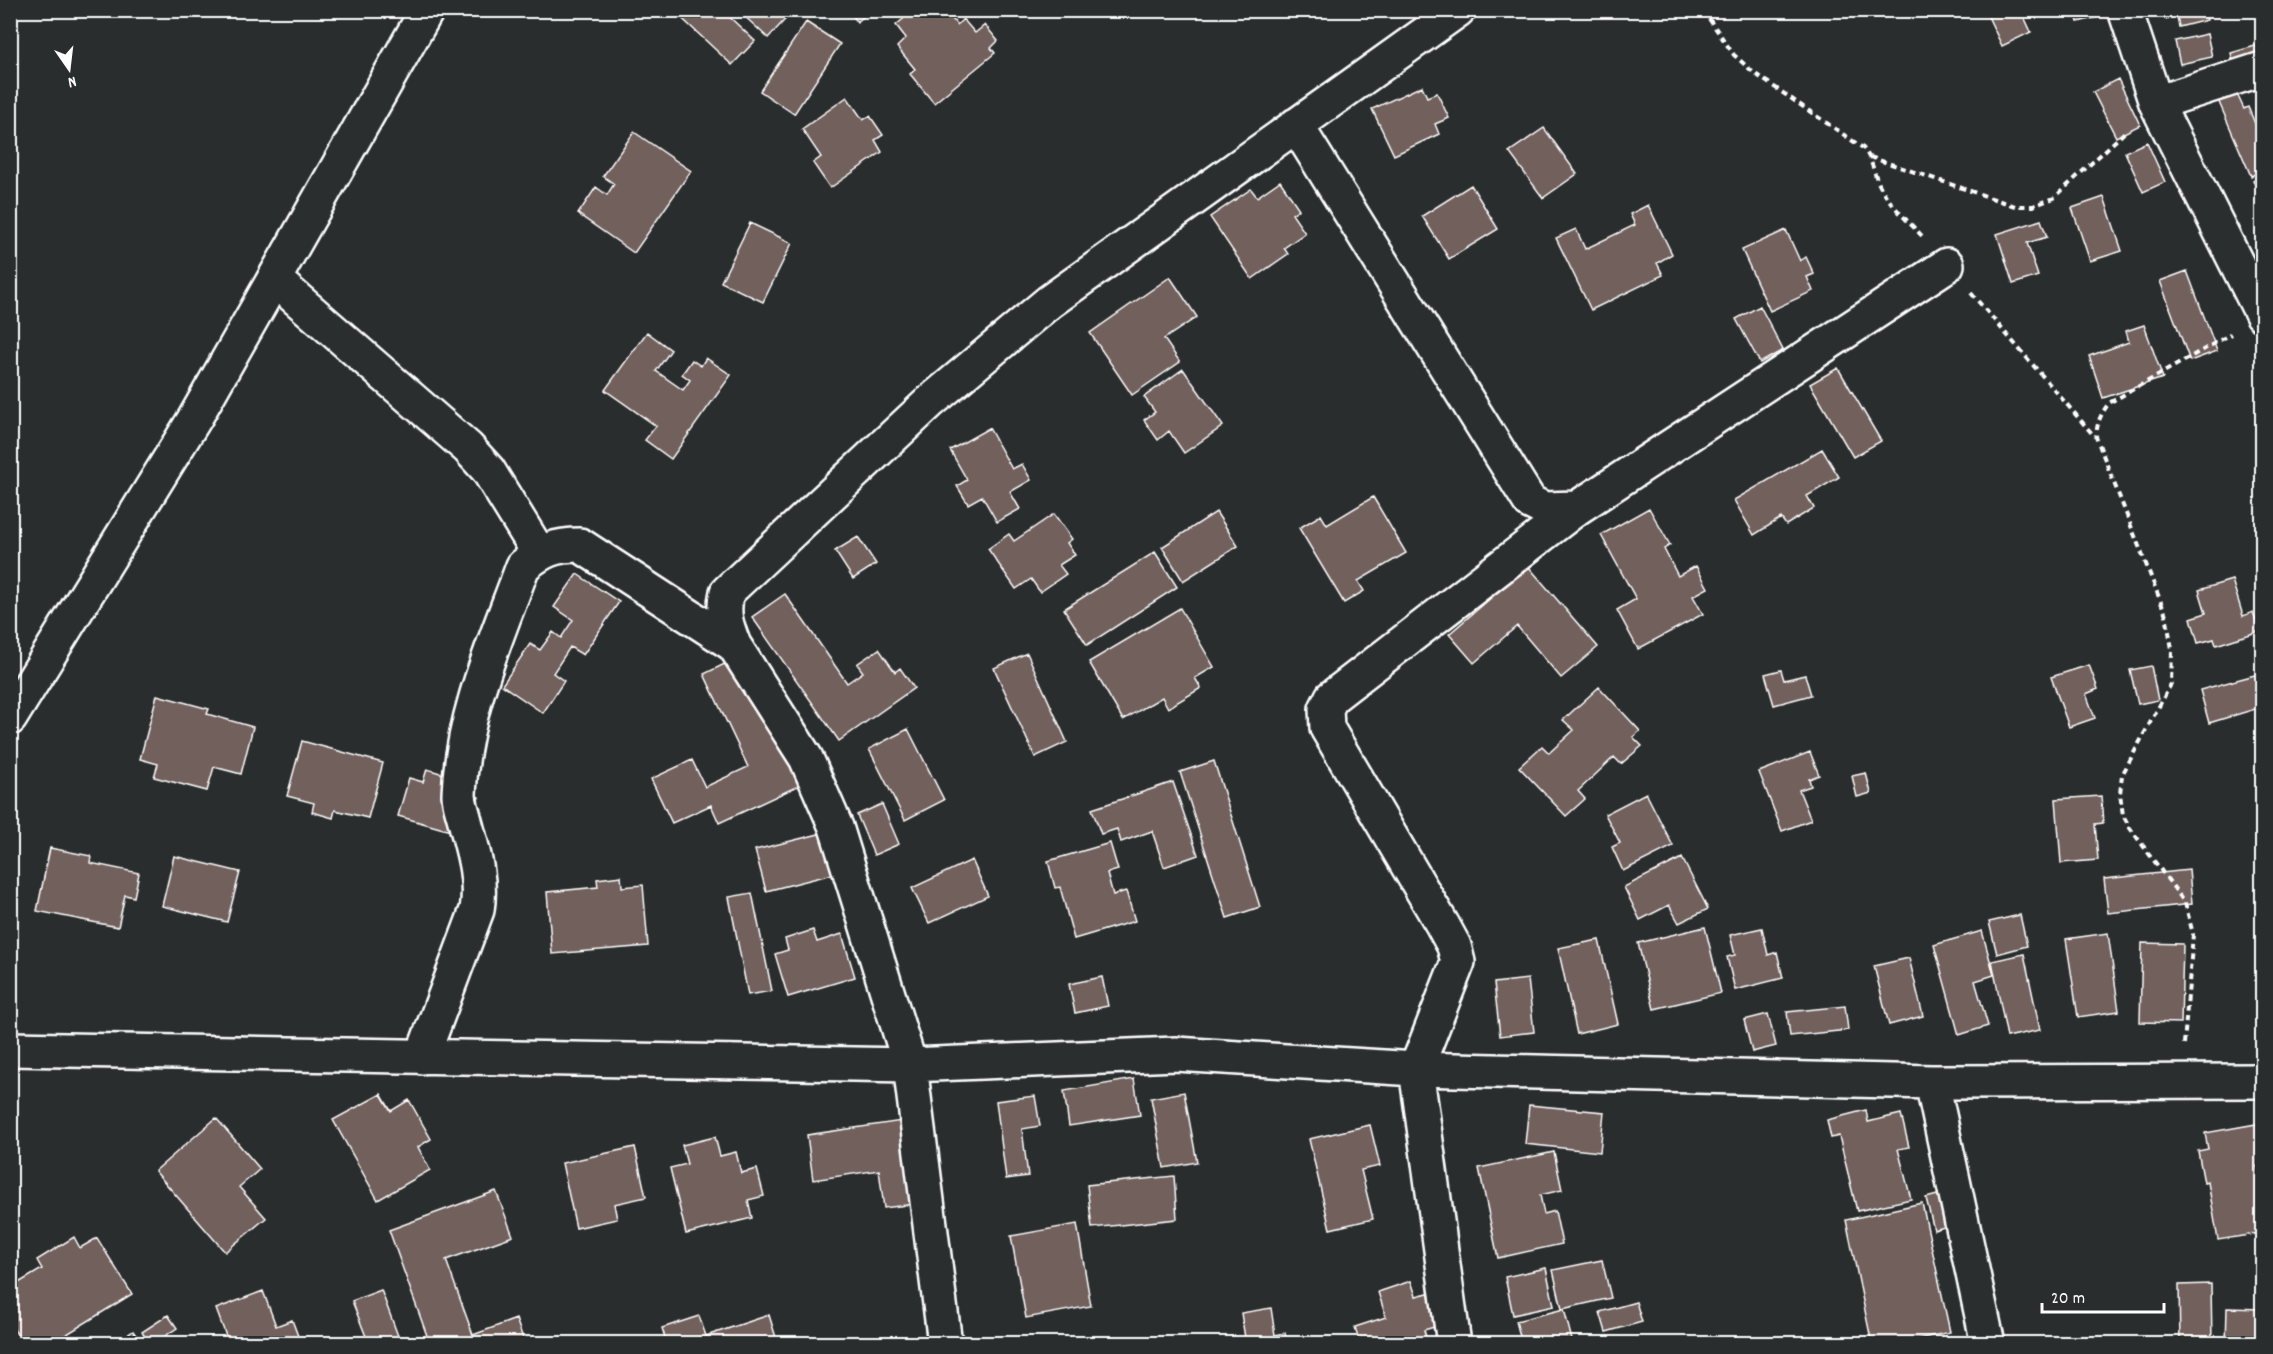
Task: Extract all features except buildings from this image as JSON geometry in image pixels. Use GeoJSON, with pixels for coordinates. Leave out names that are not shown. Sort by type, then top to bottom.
{"type":"FeatureCollection","features":[{"type":"Feature","properties":{"kind":"street"},"geometry":{"type":"LineString","coordinates":[[10,718],[195,418],[427,10]]}},
{"type":"Feature","properties":{"kind":"street"},"geometry":{"type":"LineString","coordinates":[[2125,10],[2156,103],[2262,314]]}},
{"type":"Feature","properties":{"kind":"street"},"geometry":{"type":"LineString","coordinates":[[945,1344],[910,1065],[836,827],[806,759],[734,645],[727,627],[724,607],[727,592],[931,401],[1049,302],[1456,11]]}},
{"type":"Feature","properties":{"kind":"street"},"geometry":{"type":"LineString","coordinates":[[2156,103],[2262,69]]}},
{"type":"Feature","properties":{"kind":"street"},"geometry":{"type":"LineString","coordinates":[[1296,125],[1530,502],[1544,509],[1577,508]]}},
{"type":"Feature","properties":{"kind":"street"},"geometry":{"type":"LineString","coordinates":[[1454,1344],[1416,1069],[1458,962],[1454,946],[1327,728],[1326,709],[1332,697],[1577,508],[1947,265]]}},
{"type":"Feature","properties":{"kind":"street"},"geometry":{"type":"LineString","coordinates":[[274,279],[468,448],[488,470],[539,553]]}},
{"type":"Feature","properties":{"kind":"street"},"geometry":{"type":"LineString","coordinates":[[422,1057],[477,910],[480,892],[479,875],[459,798],[462,759],[471,711],[523,566],[539,553],[560,545],[580,545],[734,645]]}},
{"type":"Feature","properties":{"kind":"street"},"geometry":{"type":"LineString","coordinates":[[10,1050],[910,1065],[1176,1054],[1416,1069],[1932,1082],[2262,1081]]}},
{"type":"Feature","properties":{"kind":"street"},"geometry":{"type":"LineString","coordinates":[[1932,1082],[1988,1344]]}},
{"type":"Feature","properties":{"kind":"path"},"geometry":{"type":"LineString","coordinates":[[1703,10],[1734,56],[1754,73],[1863,148],[1870,157],[1878,182],[1884,192],[2096,437],[2166,615],[2172,649],[2171,684],[2122,775],[2120,795],[2123,815],[2130,828],[2185,903],[2190,918],[2193,934],[2180,1081]]}},
{"type":"Feature","properties":{"kind":"path"},"geometry":{"type":"LineString","coordinates":[[1870,157],[2015,206],[2033,206],[2054,198],[2156,103]]}},
{"type":"Feature","properties":{"kind":"path"},"geometry":{"type":"LineString","coordinates":[[2096,437],[2099,416],[2109,403],[2232,333]]}}]}
